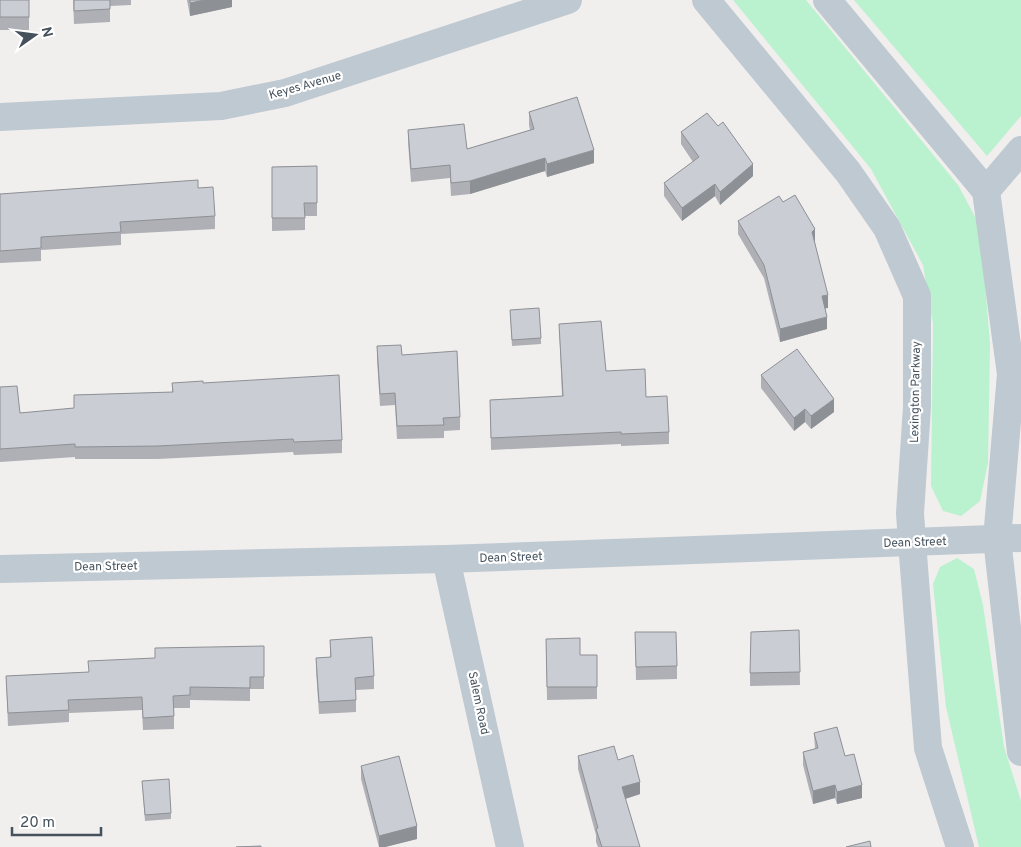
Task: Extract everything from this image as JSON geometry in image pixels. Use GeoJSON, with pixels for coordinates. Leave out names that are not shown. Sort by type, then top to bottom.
{"type":"FeatureCollection","features":[{"type":"Feature","properties":{"kind":"street","name":"Keyes Avenue"},"geometry":{"type":"LineString","coordinates":[[0,117],[221,106],[285,93],[568,0]]}},
{"type":"Feature","properties":{"kind":"street","name":"Lexington Parkway"},"geometry":{"type":"LineString","coordinates":[[706,0],[848,172],[887,228],[917,296],[917,407],[910,513],[928,748],[960,847]]}},
{"type":"Feature","properties":{"kind":"street"},"geometry":{"type":"LineString","coordinates":[[827,0],[986,191],[1011,374],[1009,538],[1021,752]]}},
{"type":"Feature","properties":{"kind":"street"},"geometry":{"type":"LineString","coordinates":[[986,191],[1021,150]]}},
{"type":"Feature","properties":{"kind":"street","name":"Dean Street"},"geometry":{"type":"LineString","coordinates":[[0,568],[446,559],[1009,538]]}},
{"type":"Feature","properties":{"kind":"street","name":"Salem Road"},"geometry":{"type":"LineString","coordinates":[[446,559],[510,847]]}},
{"type":"Feature","properties":{"kind":"green space"},"geometry":{"type":"Polygon","coordinates":[[[733,0],[806,0],[958,185],[980,226],[990,343],[988,463],[980,501],[961,516],[943,511],[931,486],[933,324],[923,265],[871,169],[733,0]]]}},
{"type":"Feature","properties":{"kind":"green space"},"geometry":{"type":"Polygon","coordinates":[[[854,0],[1021,0],[1021,116],[987,156],[854,0]]]}},
{"type":"Feature","properties":{"kind":"green space"},"geometry":{"type":"Polygon","coordinates":[[[957,558],[974,569],[983,605],[1004,747],[1021,801],[1021,847],[979,847],[946,707],[933,584],[940,567],[957,558]]]}},
{"type":"Feature","properties":{"kind":"building"},"geometry":{"type":"Polygon","coordinates":[[[0,0],[29,0],[29,17],[0,17],[0,0]]]}},
{"type":"Feature","properties":{"kind":"building"},"geometry":{"type":"Polygon","coordinates":[[[74,0],[110,0],[110,9],[74,11],[74,0]]]}},
{"type":"Feature","properties":{"kind":"building"},"geometry":{"type":"Polygon","coordinates":[[[190,0],[205,0],[190,3],[190,0]]]}},
{"type":"Feature","properties":{"kind":"building"},"geometry":{"type":"Polygon","coordinates":[[[577,97],[594,150],[547,164],[545,158],[470,181],[451,183],[450,165],[411,169],[408,130],[464,124],[467,149],[534,129],[529,112],[577,97]]]}},
{"type":"Feature","properties":{"kind":"building"},"geometry":{"type":"Polygon","coordinates":[[[707,113],[718,126],[723,122],[753,164],[720,192],[715,184],[682,208],[664,183],[699,157],[681,132],[707,113]]]}},
{"type":"Feature","properties":{"kind":"building"},"geometry":{"type":"Polygon","coordinates":[[[317,166],[317,203],[304,203],[305,218],[272,218],[272,167],[317,166]]]}},
{"type":"Feature","properties":{"kind":"building"},"geometry":{"type":"Polygon","coordinates":[[[198,180],[198,188],[213,187],[215,216],[120,222],[121,232],[41,237],[41,248],[0,251],[0,194],[198,180]]]}},
{"type":"Feature","properties":{"kind":"building"},"geometry":{"type":"Polygon","coordinates":[[[795,195],[815,229],[812,232],[828,295],[822,296],[827,317],[780,329],[764,265],[738,221],[779,196],[783,202],[795,195]]]}},
{"type":"Feature","properties":{"kind":"building"},"geometry":{"type":"Polygon","coordinates":[[[539,308],[541,338],[512,340],[510,310],[539,308]]]}},
{"type":"Feature","properties":{"kind":"building"},"geometry":{"type":"Polygon","coordinates":[[[601,321],[606,371],[645,369],[646,397],[667,396],[669,432],[621,434],[621,432],[491,438],[490,400],[563,396],[559,324],[601,321]]]}},
{"type":"Feature","properties":{"kind":"building"},"geometry":{"type":"Polygon","coordinates":[[[401,345],[402,355],[457,351],[460,417],[443,418],[444,425],[397,426],[395,393],[380,394],[377,346],[401,345]]]}},
{"type":"Feature","properties":{"kind":"building"},"geometry":{"type":"Polygon","coordinates":[[[797,349],[834,399],[811,416],[805,409],[794,418],[761,375],[797,349]]]}},
{"type":"Feature","properties":{"kind":"building"},"geometry":{"type":"Polygon","coordinates":[[[339,375],[342,440],[294,442],[293,439],[158,446],[75,447],[75,444],[0,449],[0,387],[17,386],[20,413],[74,408],[74,395],[173,392],[172,383],[339,375]]]}},
{"type":"Feature","properties":{"kind":"building"},"geometry":{"type":"Polygon","coordinates":[[[799,630],[800,672],[750,673],[751,632],[799,630]]]}},
{"type":"Feature","properties":{"kind":"building"},"geometry":{"type":"Polygon","coordinates":[[[635,632],[676,632],[677,666],[636,667],[635,632]]]}},
{"type":"Feature","properties":{"kind":"building"},"geometry":{"type":"Polygon","coordinates":[[[372,637],[374,676],[355,678],[356,700],[319,702],[316,658],[331,657],[330,640],[372,637]]]}},
{"type":"Feature","properties":{"kind":"building"},"geometry":{"type":"Polygon","coordinates":[[[580,638],[580,655],[597,655],[597,687],[547,687],[546,639],[580,638]]]}},
{"type":"Feature","properties":{"kind":"building"},"geometry":{"type":"Polygon","coordinates":[[[264,646],[264,677],[250,677],[250,688],[190,687],[190,695],[173,696],[174,716],[143,718],[142,697],[68,700],[69,710],[8,713],[6,676],[89,672],[88,661],[155,658],[155,648],[264,646]]]}},
{"type":"Feature","properties":{"kind":"building"},"geometry":{"type":"Polygon","coordinates":[[[837,727],[845,756],[854,754],[862,785],[837,792],[835,785],[813,791],[803,752],[818,748],[814,733],[837,727]]]}},
{"type":"Feature","properties":{"kind":"building"},"geometry":{"type":"Polygon","coordinates":[[[614,746],[618,760],[633,755],[640,782],[622,787],[640,847],[602,847],[596,829],[598,828],[578,756],[614,746]]]}},
{"type":"Feature","properties":{"kind":"building"},"geometry":{"type":"Polygon","coordinates":[[[399,756],[417,826],[379,836],[361,766],[399,756]]]}},
{"type":"Feature","properties":{"kind":"building"},"geometry":{"type":"Polygon","coordinates":[[[169,779],[171,813],[145,815],[142,781],[169,779]]]}},
{"type":"Feature","properties":{"kind":"building"},"geometry":{"type":"Polygon","coordinates":[[[870,841],[871,847],[846,847],[870,841]]]}}]}
